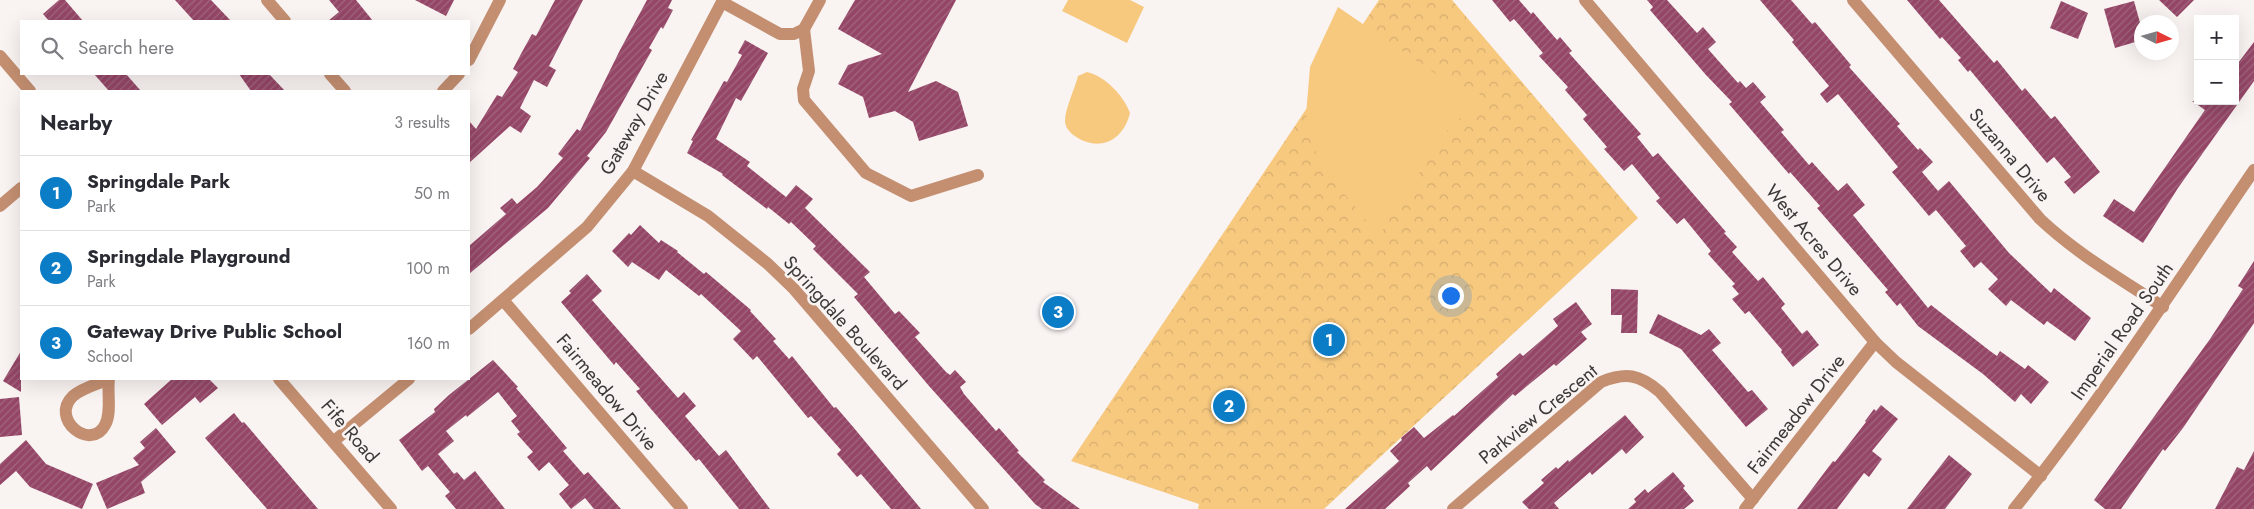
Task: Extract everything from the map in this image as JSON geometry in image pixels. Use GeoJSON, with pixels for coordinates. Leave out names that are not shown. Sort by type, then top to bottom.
{"type":"FeatureCollection","features":[{"type":"Feature","properties":{"kind":"street"},"geometry":{"type":"LineString","coordinates":[[266,0],[284,20]]}},
{"type":"Feature","properties":{"kind":"street"},"geometry":{"type":"LineString","coordinates":[[470,58],[500,0]]}},
{"type":"Feature","properties":{"kind":"street"},"geometry":{"type":"LineString","coordinates":[[723,1],[780,34],[794,34],[804,29],[820,0]]}},
{"type":"Feature","properties":{"kind":"street","name":"West Acres Drive"},"geometry":{"type":"LineString","coordinates":[[1585,0],[1875,342],[1896,362],[2041,476]]}},
{"type":"Feature","properties":{"kind":"street","name":"Suzanna Drive"},"geometry":{"type":"LineString","coordinates":[[1853,0],[2040,219],[2061,239],[2089,259],[2164,307]]}},
{"type":"Feature","properties":{"kind":"street","name":"Gateway Drive"},"geometry":{"type":"LineString","coordinates":[[470,328],[587,227],[633,171],[723,1]]}},
{"type":"Feature","properties":{"kind":"street"},"geometry":{"type":"LineString","coordinates":[[804,29],[809,71],[803,89],[804,100],[866,173],[911,196],[978,175]]}},
{"type":"Feature","properties":{"kind":"street"},"geometry":{"type":"LineString","coordinates":[[0,56],[29,90]]}},
{"type":"Feature","properties":{"kind":"street"},"geometry":{"type":"LineString","coordinates":[[331,75],[344,90]]}},
{"type":"Feature","properties":{"kind":"street"},"geometry":{"type":"LineString","coordinates":[[444,90],[458,75]]}},
{"type":"Feature","properties":{"kind":"street","name":"Imperial Road South"},"geometry":{"type":"LineString","coordinates":[[2014,509],[2041,476],[2164,307],[2254,170]]}},
{"type":"Feature","properties":{"kind":"street","name":"Springdale Boulevard"},"geometry":{"type":"LineString","coordinates":[[633,171],[708,216],[744,244],[788,283],[983,509]]}},
{"type":"Feature","properties":{"kind":"street"},"geometry":{"type":"LineString","coordinates":[[0,206],[20,189]]}},
{"type":"Feature","properties":{"kind":"street","name":"Fairmeadow Drive"},"geometry":{"type":"LineString","coordinates":[[503,300],[682,509]]}},
{"type":"Feature","properties":{"kind":"street","name":"Fairmeadow Drive"},"geometry":{"type":"LineString","coordinates":[[1745,509],[1875,342]]}},
{"type":"Feature","properties":{"kind":"street","name":"Parkview Crescent"},"geometry":{"type":"LineString","coordinates":[[1453,509],[1601,382],[1617,376],[1634,376],[1648,381],[1660,392],[1753,498]]}},
{"type":"Feature","properties":{"kind":"street"},"geometry":{"type":"LineString","coordinates":[[107,380],[74,396],[67,404],[66,415],[70,425],[78,432],[91,436],[104,428],[108,416],[109,380]]}},
{"type":"Feature","properties":{"kind":"street","name":"Fife Road"},"geometry":{"type":"LineString","coordinates":[[280,380],[391,509]]}},
{"type":"Feature","properties":{"kind":"street"},"geometry":{"type":"LineString","coordinates":[[334,441],[408,380]]}},
{"type":"Feature","properties":{"kind":"green space"},"geometry":{"type":"Polygon","coordinates":[[[1068,0],[1130,0],[1144,7],[1127,43],[1062,11],[1068,0]]]}},
{"type":"Feature","properties":{"kind":"green space"},"geometry":{"type":"Polygon","coordinates":[[[1379,0],[1452,0],[1638,218],[1324,509],[1198,509],[1199,504],[1071,461],[1379,0]]]}},
{"type":"Feature","properties":{"kind":"green space"},"geometry":{"type":"Polygon","coordinates":[[[1338,7],[1462,92],[1476,88],[1483,100],[1473,114],[1465,113],[1444,134],[1379,236],[1319,163],[1306,115],[1310,67],[1338,7]]]}},
{"type":"Feature","properties":{"kind":"green space"},"geometry":{"type":"Polygon","coordinates":[[[1087,72],[1107,82],[1119,94],[1130,113],[1121,132],[1115,138],[1099,144],[1081,140],[1072,134],[1065,121],[1078,76],[1087,72]]]}},
{"type":"Feature","properties":{"kind":"building"},"geometry":{"type":"Polygon","coordinates":[[[59,0],[65,0],[82,20],[48,20],[43,14],[59,0]]]}},
{"type":"Feature","properties":{"kind":"building"},"geometry":{"type":"Polygon","coordinates":[[[175,0],[211,0],[230,20],[193,20],[175,0]]]}},
{"type":"Feature","properties":{"kind":"building"},"geometry":{"type":"Polygon","coordinates":[[[329,0],[356,0],[372,20],[329,20],[339,12],[329,0]]]}},
{"type":"Feature","properties":{"kind":"building"},"geometry":{"type":"Polygon","coordinates":[[[415,0],[454,0],[446,16],[415,0]]]}},
{"type":"Feature","properties":{"kind":"building"},"geometry":{"type":"Polygon","coordinates":[[[555,0],[583,0],[549,66],[556,70],[547,87],[534,80],[520,108],[531,116],[521,133],[510,126],[470,162],[470,122],[476,129],[497,95],[502,97],[518,72],[513,69],[532,34],[536,36],[555,0]]]}},
{"type":"Feature","properties":{"kind":"building"},"geometry":{"type":"Polygon","coordinates":[[[647,0],[672,0],[668,8],[673,10],[663,29],[661,27],[649,48],[652,50],[606,132],[587,156],[590,158],[548,208],[470,273],[470,245],[506,214],[500,208],[512,198],[517,204],[537,187],[563,158],[558,154],[577,129],[580,131],[647,0]]]}},
{"type":"Feature","properties":{"kind":"building"},"geometry":{"type":"Polygon","coordinates":[[[855,0],[956,0],[908,92],[936,81],[958,92],[968,126],[919,141],[913,122],[895,111],[869,118],[863,97],[838,84],[848,65],[882,54],[838,29],[855,0]]]}},
{"type":"Feature","properties":{"kind":"building"},"geometry":{"type":"Polygon","coordinates":[[[1492,0],[1519,0],[1531,14],[1533,12],[1557,40],[1560,37],[1572,51],[1569,53],[1641,134],[1637,137],[1653,157],[1658,153],[1726,232],[1724,233],[1737,247],[1732,252],[1758,281],[1763,277],[1785,304],[1781,308],[1802,334],[1807,330],[1819,345],[1793,367],[1781,352],[1782,350],[1749,311],[1745,314],[1732,299],[1739,294],[1732,286],[1735,284],[1708,254],[1711,251],[1684,218],[1677,224],[1656,201],[1660,198],[1632,164],[1624,171],[1604,149],[1607,147],[1583,119],[1587,115],[1565,90],[1568,87],[1539,56],[1543,53],[1514,19],[1510,22],[1492,0]]]}},
{"type":"Feature","properties":{"kind":"building"},"geometry":{"type":"Polygon","coordinates":[[[1647,0],[1667,0],[1697,33],[1703,27],[1716,42],[1708,49],[1738,83],[1740,81],[1746,88],[1753,82],[1766,97],[1760,102],[1784,130],[1781,132],[1809,165],[1812,162],[1838,191],[1847,183],[1865,205],[1853,215],[1928,308],[1931,305],[1997,356],[2000,351],[2025,369],[2028,365],[2049,382],[2031,404],[2021,394],[2015,402],[1983,374],[1918,326],[1900,303],[1897,306],[1885,292],[1888,290],[1817,208],[1820,206],[1790,172],[1789,174],[1729,104],[1732,102],[1650,10],[1653,7],[1647,0]]]}},
{"type":"Feature","properties":{"kind":"building"},"geometry":{"type":"Polygon","coordinates":[[[1760,0],[1791,0],[1812,24],[1815,22],[1851,65],[1849,67],[1900,124],[1897,126],[1918,150],[1920,148],[1933,162],[1922,172],[1938,191],[1949,181],[2009,253],[2051,293],[2054,288],[2091,318],[2075,341],[2047,321],[2044,325],[2011,300],[2006,306],[1988,289],[1998,279],[1981,262],[1974,268],[1960,251],[1966,246],[1936,210],[1929,216],[1892,172],[1898,167],[1838,94],[1827,103],[1820,94],[1829,86],[1760,0]]]}},
{"type":"Feature","properties":{"kind":"building"},"geometry":{"type":"Polygon","coordinates":[[[1907,0],[1939,0],[1994,63],[1997,60],[2022,91],[2025,88],[2051,119],[2055,116],[2100,172],[2074,194],[2064,182],[2071,177],[2054,157],[2047,163],[1970,70],[1968,72],[1958,60],[1961,58],[1942,37],[1940,39],[1907,0]]]}},
{"type":"Feature","properties":{"kind":"building"},"geometry":{"type":"Polygon","coordinates":[[[2159,0],[2194,0],[2179,15],[2175,15],[2159,0]]]}},
{"type":"Feature","properties":{"kind":"building"},"geometry":{"type":"Polygon","coordinates":[[[2061,1],[2088,13],[2078,39],[2050,28],[2061,1]]]}},
{"type":"Feature","properties":{"kind":"building"},"geometry":{"type":"Polygon","coordinates":[[[2134,1],[2138,15],[2134,15],[2134,42],[2115,48],[2104,9],[2134,1]]]}},
{"type":"Feature","properties":{"kind":"building"},"geometry":{"type":"Polygon","coordinates":[[[745,40],[768,53],[741,101],[736,98],[716,139],[750,162],[747,166],[786,197],[796,185],[813,199],[805,208],[870,272],[864,277],[895,314],[899,311],[920,333],[915,337],[946,372],[950,375],[955,370],[966,382],[960,387],[964,394],[996,431],[999,428],[1019,451],[1017,452],[1045,480],[1043,482],[1080,509],[1042,509],[1035,504],[929,386],[854,297],[858,294],[813,249],[816,246],[791,222],[789,224],[723,174],[687,153],[693,141],[691,140],[715,97],[724,81],[727,82],[742,55],[738,53],[745,40]]]}},
{"type":"Feature","properties":{"kind":"building"},"geometry":{"type":"Polygon","coordinates":[[[2254,42],[2254,81],[2239,102],[2239,62],[2254,42]]]}},
{"type":"Feature","properties":{"kind":"building"},"geometry":{"type":"Polygon","coordinates":[[[95,75],[127,75],[140,90],[108,90],[95,75]]]}},
{"type":"Feature","properties":{"kind":"building"},"geometry":{"type":"Polygon","coordinates":[[[240,75],[270,75],[284,90],[250,90],[240,75]]]}},
{"type":"Feature","properties":{"kind":"building"},"geometry":{"type":"Polygon","coordinates":[[[2198,105],[2237,105],[2178,188],[2143,243],[2103,216],[2114,199],[2134,212],[2205,110],[2198,105]]]}},
{"type":"Feature","properties":{"kind":"building"},"geometry":{"type":"Polygon","coordinates":[[[640,225],[659,243],[661,240],[678,251],[704,274],[706,272],[751,310],[776,339],[773,341],[789,359],[792,356],[921,509],[891,509],[861,474],[857,477],[837,454],[841,450],[811,416],[808,418],[757,356],[753,360],[733,339],[741,331],[701,294],[699,296],[666,270],[659,280],[632,262],[628,267],[612,251],[629,233],[631,235],[640,225]]]}},
{"type":"Feature","properties":{"kind":"building"},"geometry":{"type":"Polygon","coordinates":[[[2254,261],[2254,323],[2183,428],[2165,451],[2163,449],[2121,509],[2105,509],[2094,500],[2210,339],[2243,289],[2238,286],[2254,261]]]}},
{"type":"Feature","properties":{"kind":"building"},"geometry":{"type":"Polygon","coordinates":[[[587,274],[602,291],[592,300],[678,398],[684,392],[696,406],[685,416],[719,456],[726,450],[770,509],[739,509],[699,459],[696,461],[636,391],[640,389],[616,362],[614,365],[561,302],[571,293],[569,291],[587,274]]]}},
{"type":"Feature","properties":{"kind":"building"},"geometry":{"type":"Polygon","coordinates":[[[1611,289],[1638,290],[1637,333],[1621,333],[1622,315],[1611,315],[1611,289]]]}},
{"type":"Feature","properties":{"kind":"building"},"geometry":{"type":"Polygon","coordinates":[[[1576,302],[1592,324],[1581,332],[1587,339],[1556,366],[1554,364],[1515,396],[1513,394],[1431,471],[1427,466],[1408,483],[1410,486],[1385,509],[1345,509],[1399,461],[1390,451],[1402,440],[1401,438],[1414,427],[1424,438],[1454,416],[1498,377],[1496,374],[1520,353],[1523,356],[1558,326],[1553,319],[1576,302]]]}},
{"type":"Feature","properties":{"kind":"building"},"geometry":{"type":"Polygon","coordinates":[[[1658,314],[1701,335],[1709,329],[1721,343],[1712,350],[1748,392],[1752,390],[1768,409],[1746,427],[1681,349],[1649,333],[1658,314]]]}},
{"type":"Feature","properties":{"kind":"building"},"geometry":{"type":"Polygon","coordinates":[[[20,353],[21,392],[3,381],[20,353]]]}},
{"type":"Feature","properties":{"kind":"building"},"geometry":{"type":"Polygon","coordinates":[[[493,360],[518,387],[516,388],[567,448],[563,451],[584,475],[588,472],[621,509],[594,509],[585,498],[571,509],[559,494],[569,485],[549,462],[539,471],[527,457],[533,452],[517,434],[520,432],[511,421],[517,416],[498,392],[446,431],[454,441],[438,454],[454,474],[457,472],[464,480],[475,471],[505,509],[456,509],[445,496],[450,492],[428,466],[422,471],[399,440],[435,412],[434,409],[493,360]]]}},
{"type":"Feature","properties":{"kind":"building"},"geometry":{"type":"Polygon","coordinates":[[[171,380],[210,380],[218,388],[200,403],[195,397],[162,425],[144,404],[171,380]]]}},
{"type":"Feature","properties":{"kind":"building"},"geometry":{"type":"Polygon","coordinates":[[[19,397],[22,435],[0,437],[0,399],[19,397]]]}},
{"type":"Feature","properties":{"kind":"building"},"geometry":{"type":"Polygon","coordinates":[[[1881,405],[1898,419],[1872,451],[1882,459],[1869,477],[1864,473],[1837,509],[1797,509],[1833,461],[1835,462],[1866,422],[1874,409],[1876,411],[1881,405]]]}},
{"type":"Feature","properties":{"kind":"building"},"geometry":{"type":"Polygon","coordinates":[[[234,413],[242,423],[244,422],[318,509],[267,509],[205,438],[234,413]]]}},
{"type":"Feature","properties":{"kind":"building"},"geometry":{"type":"Polygon","coordinates":[[[1625,415],[1644,437],[1626,454],[1622,449],[1592,475],[1590,472],[1554,503],[1559,509],[1529,509],[1522,502],[1544,483],[1541,480],[1556,467],[1558,469],[1568,460],[1569,462],[1625,415]]]}},
{"type":"Feature","properties":{"kind":"building"},"geometry":{"type":"Polygon","coordinates":[[[156,428],[176,452],[141,482],[145,493],[107,509],[96,483],[139,465],[133,458],[145,448],[140,442],[156,428]]]}},
{"type":"Feature","properties":{"kind":"building"},"geometry":{"type":"Polygon","coordinates":[[[26,440],[46,464],[93,484],[82,509],[30,487],[16,471],[0,485],[0,464],[26,440]]]}},
{"type":"Feature","properties":{"kind":"building"},"geometry":{"type":"Polygon","coordinates":[[[2254,451],[2254,509],[2215,509],[2237,467],[2244,470],[2254,451]]]}},
{"type":"Feature","properties":{"kind":"building"},"geometry":{"type":"Polygon","coordinates":[[[1949,455],[1972,474],[1945,509],[1907,509],[1949,455]]]}},
{"type":"Feature","properties":{"kind":"building"},"geometry":{"type":"Polygon","coordinates":[[[1673,472],[1685,486],[1683,488],[1694,501],[1684,509],[1628,509],[1636,502],[1634,499],[1645,489],[1648,493],[1673,472]]]}},
{"type":"Feature","properties":{"kind":"place","name":"Gateway Drive Public School"},"geometry":{"type":"Point","coordinates":[1058,312]}},
{"type":"Feature","properties":{"kind":"place","name":"Springdale Park"},"geometry":{"type":"Point","coordinates":[1329,340]}},
{"type":"Feature","properties":{"kind":"place","name":"Springdale Playground"},"geometry":{"type":"Point","coordinates":[1229,406]}}]}
